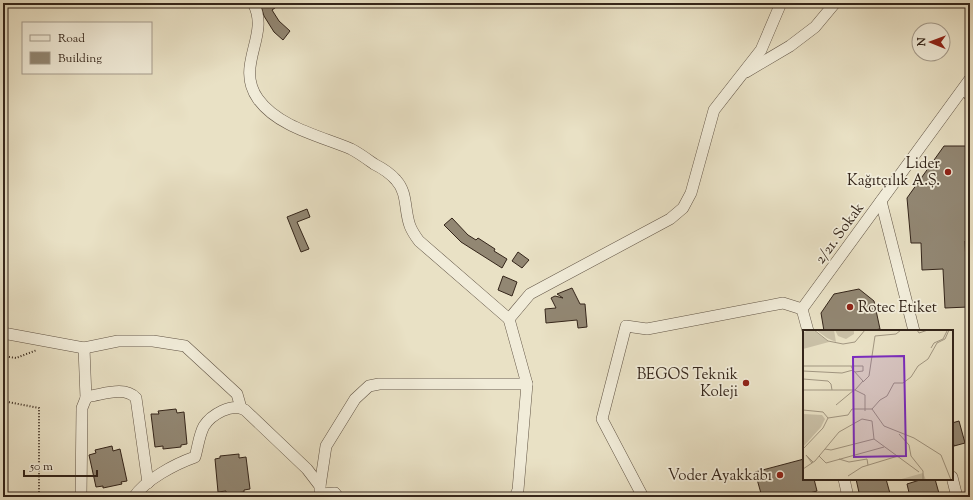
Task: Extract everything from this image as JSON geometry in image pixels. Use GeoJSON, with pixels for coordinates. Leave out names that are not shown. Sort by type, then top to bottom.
{"type":"FeatureCollection","features":[{"type":"Feature","properties":{"kind":"street"},"geometry":{"type":"LineString","coordinates":[[253,3],[257,10],[260,25],[250,60],[249,79],[251,88],[259,100],[271,112],[288,124],[353,150],[387,171],[404,191],[410,226],[419,242],[509,319],[527,384],[518,490],[515,497]]}},
{"type":"Feature","properties":{"kind":"street"},"geometry":{"type":"LineString","coordinates":[[509,319],[530,294],[670,219],[683,208],[691,193],[714,110],[761,50],[781,3]]}},
{"type":"Feature","properties":{"kind":"street"},"geometry":{"type":"LineString","coordinates":[[741,76],[790,46],[815,27],[835,3]]}},
{"type":"Feature","properties":{"kind":"street","name":"2/21. Sokak"},"geometry":{"type":"LineString","coordinates":[[802,308],[881,201],[965,95],[970,79]]}},
{"type":"Feature","properties":{"kind":"street"},"geometry":{"type":"LineString","coordinates":[[881,201],[914,330]]}},
{"type":"Feature","properties":{"kind":"street"},"geometry":{"type":"LineString","coordinates":[[643,497],[602,419],[626,326],[647,329],[783,303],[802,308],[808,330]]}},
{"type":"Feature","properties":{"kind":"street"},"geometry":{"type":"LineString","coordinates":[[3,332],[84,348],[118,341],[153,341],[185,346],[237,394],[241,408],[300,462],[320,492]]}},
{"type":"Feature","properties":{"kind":"street"},"geometry":{"type":"LineString","coordinates":[[81,497],[82,408],[86,398],[84,348]]}},
{"type":"Feature","properties":{"kind":"street"},"geometry":{"type":"LineString","coordinates":[[320,492],[326,446],[355,399],[369,386],[379,384],[527,384]]}},
{"type":"Feature","properties":{"kind":"street"},"geometry":{"type":"LineString","coordinates":[[86,398],[121,391],[133,394],[136,398],[148,483]]}},
{"type":"Feature","properties":{"kind":"street"},"geometry":{"type":"LineString","coordinates":[[134,497],[140,488],[181,462],[194,457],[205,425],[221,412],[231,407],[241,408]]}},
{"type":"Feature","properties":{"kind":"street"},"geometry":{"type":"LineString","coordinates":[[844,480],[848,497]]}},
{"type":"Feature","properties":{"kind":"street"},"geometry":{"type":"LineString","coordinates":[[953,480],[957,497]]}},
{"type":"Feature","properties":{"kind":"street"},"geometry":{"type":"LineString","coordinates":[[320,492],[335,493],[338,497]]}},
{"type":"Feature","properties":{"kind":"path"},"geometry":{"type":"LineString","coordinates":[[3,356],[16,358],[55,342]]}},
{"type":"Feature","properties":{"kind":"path"},"geometry":{"type":"LineString","coordinates":[[3,401],[39,408],[39,497]]}},
{"type":"Feature","properties":{"kind":"building"},"geometry":{"type":"Polygon","coordinates":[[[260,3],[282,3],[272,10],[279,21],[290,31],[283,40],[274,32],[264,16],[260,3]]]}},
{"type":"Feature","properties":{"kind":"building","name":"Lider Kağıtçılık A.Ş."},"geometry":{"type":"Polygon","coordinates":[[[944,146],[970,146],[970,241],[965,241],[968,307],[945,308],[943,269],[922,270],[921,243],[911,243],[907,198],[944,146]]]}},
{"type":"Feature","properties":{"kind":"building"},"geometry":{"type":"Polygon","coordinates":[[[307,209],[310,217],[297,222],[309,249],[301,252],[287,217],[307,209]]]}},
{"type":"Feature","properties":{"kind":"building"},"geometry":{"type":"Polygon","coordinates":[[[452,218],[468,235],[476,240],[478,238],[507,259],[502,268],[461,242],[444,225],[452,218]]]}},
{"type":"Feature","properties":{"kind":"building"},"geometry":{"type":"Polygon","coordinates":[[[518,252],[529,260],[522,268],[512,261],[518,252]]]}},
{"type":"Feature","properties":{"kind":"building"},"geometry":{"type":"Polygon","coordinates":[[[503,276],[517,282],[512,296],[498,290],[503,276]]]}},
{"type":"Feature","properties":{"kind":"building"},"geometry":{"type":"Polygon","coordinates":[[[572,288],[580,304],[585,304],[587,327],[578,328],[577,320],[546,323],[545,309],[556,308],[551,298],[555,296],[563,298],[557,294],[572,288]]]}},
{"type":"Feature","properties":{"kind":"building","name":"Rotec Etiket"},"geometry":{"type":"Polygon","coordinates":[[[859,289],[874,301],[880,329],[824,330],[821,313],[834,294],[859,289]]]}},
{"type":"Feature","properties":{"kind":"building"},"geometry":{"type":"Polygon","coordinates":[[[176,409],[177,413],[184,412],[187,444],[181,445],[181,447],[163,449],[163,446],[155,447],[151,414],[159,414],[158,411],[176,409]]]}},
{"type":"Feature","properties":{"kind":"building"},"geometry":{"type":"Polygon","coordinates":[[[959,421],[965,443],[954,446],[953,423],[959,421]]]}},
{"type":"Feature","properties":{"kind":"building"},"geometry":{"type":"Polygon","coordinates":[[[112,446],[113,451],[120,449],[127,481],[121,482],[122,484],[103,488],[103,486],[96,487],[89,455],[96,453],[95,450],[112,446]]]}},
{"type":"Feature","properties":{"kind":"building"},"geometry":{"type":"Polygon","coordinates":[[[239,454],[239,458],[246,457],[250,489],[244,490],[244,492],[226,494],[226,491],[218,492],[215,459],[220,458],[220,456],[239,454]]]}},
{"type":"Feature","properties":{"kind":"building","name":"Voder Ayakkabı"},"geometry":{"type":"Polygon","coordinates":[[[803,459],[803,480],[814,480],[817,491],[795,497],[762,497],[755,472],[803,459]]]}},
{"type":"Feature","properties":{"kind":"building"},"geometry":{"type":"Polygon","coordinates":[[[856,480],[886,480],[891,497],[860,497],[856,480]]]}},
{"type":"Feature","properties":{"kind":"building"},"geometry":{"type":"Polygon","coordinates":[[[920,480],[935,480],[940,497],[910,497],[907,484],[920,480]]]}},
{"type":"Feature","properties":{"kind":"place","name":"Lider Kağıtçılık A.Ş."},"geometry":{"type":"Point","coordinates":[948,172]}},
{"type":"Feature","properties":{"kind":"place","name":"Rotec Etiket"},"geometry":{"type":"Point","coordinates":[850,307]}},
{"type":"Feature","properties":{"kind":"place","name":"BEGOS Teknik Koleji"},"geometry":{"type":"Point","coordinates":[746,383]}},
{"type":"Feature","properties":{"kind":"place","name":"Voder Ayakkabı"},"geometry":{"type":"Point","coordinates":[780,475]}}]}
